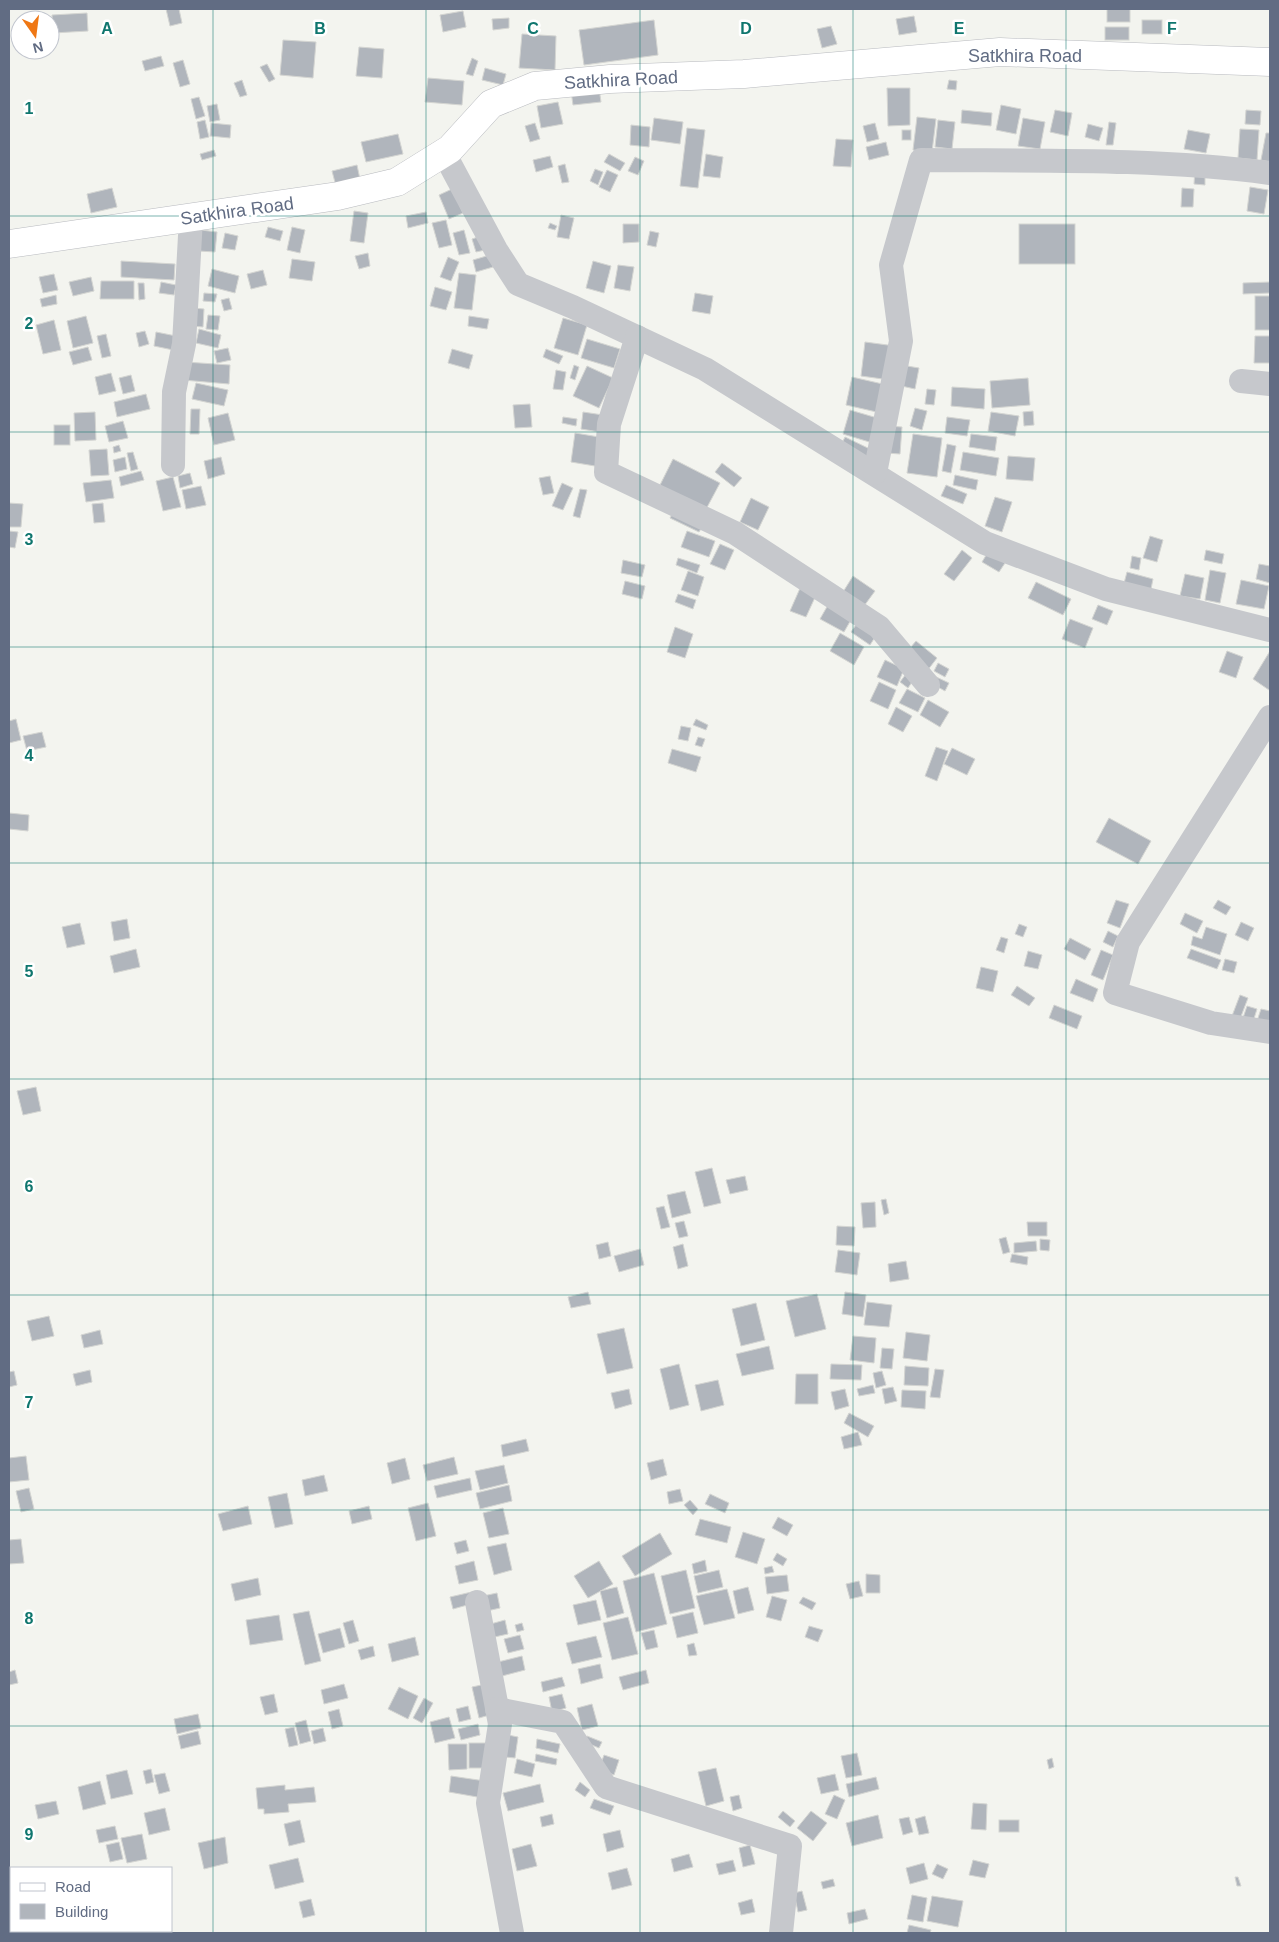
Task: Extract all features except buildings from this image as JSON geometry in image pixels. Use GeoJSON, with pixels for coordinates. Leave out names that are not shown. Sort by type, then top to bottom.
{"type":"FeatureCollection","features":[{"type":"Feature","properties":{"kind":"main road","name":"Satkhira Road"},"geometry":{"type":"LineString","coordinates":[[9,244],[338,196],[398,182],[450,149],[491,104],[535,86],[610,79],[744,74],[1000,52],[1270,62]]}},
{"type":"Feature","properties":{"kind":"street"},"geometry":{"type":"LineString","coordinates":[[444,153],[496,250],[518,284],[573,307],[705,369],[985,543],[1106,589],[1270,630]]}},
{"type":"Feature","properties":{"kind":"street"},"geometry":{"type":"LineString","coordinates":[[876,474],[901,340],[891,265],[921,160],[1126,161],[1213,165],[1270,173]]}},
{"type":"Feature","properties":{"kind":"street"},"geometry":{"type":"LineString","coordinates":[[174,465],[174,392],[184,344],[191,218]]}},
{"type":"Feature","properties":{"kind":"street"},"geometry":{"type":"LineString","coordinates":[[637,337],[609,424],[606,472],[735,533],[879,627],[928,685]]}},
{"type":"Feature","properties":{"kind":"street"},"geometry":{"type":"LineString","coordinates":[[1241,381],[1270,384]]}},
{"type":"Feature","properties":{"kind":"street"},"geometry":{"type":"LineString","coordinates":[[1270,717],[1128,942],[1115,993],[1211,1023],[1270,1032]]}},
{"type":"Feature","properties":{"kind":"street"},"geometry":{"type":"LineString","coordinates":[[477,1602],[500,1724],[488,1804],[512,1933]]}},
{"type":"Feature","properties":{"kind":"street"},"geometry":{"type":"LineString","coordinates":[[498,1709],[563,1722],[606,1787],[790,1846],[781,1933]]}}]}
